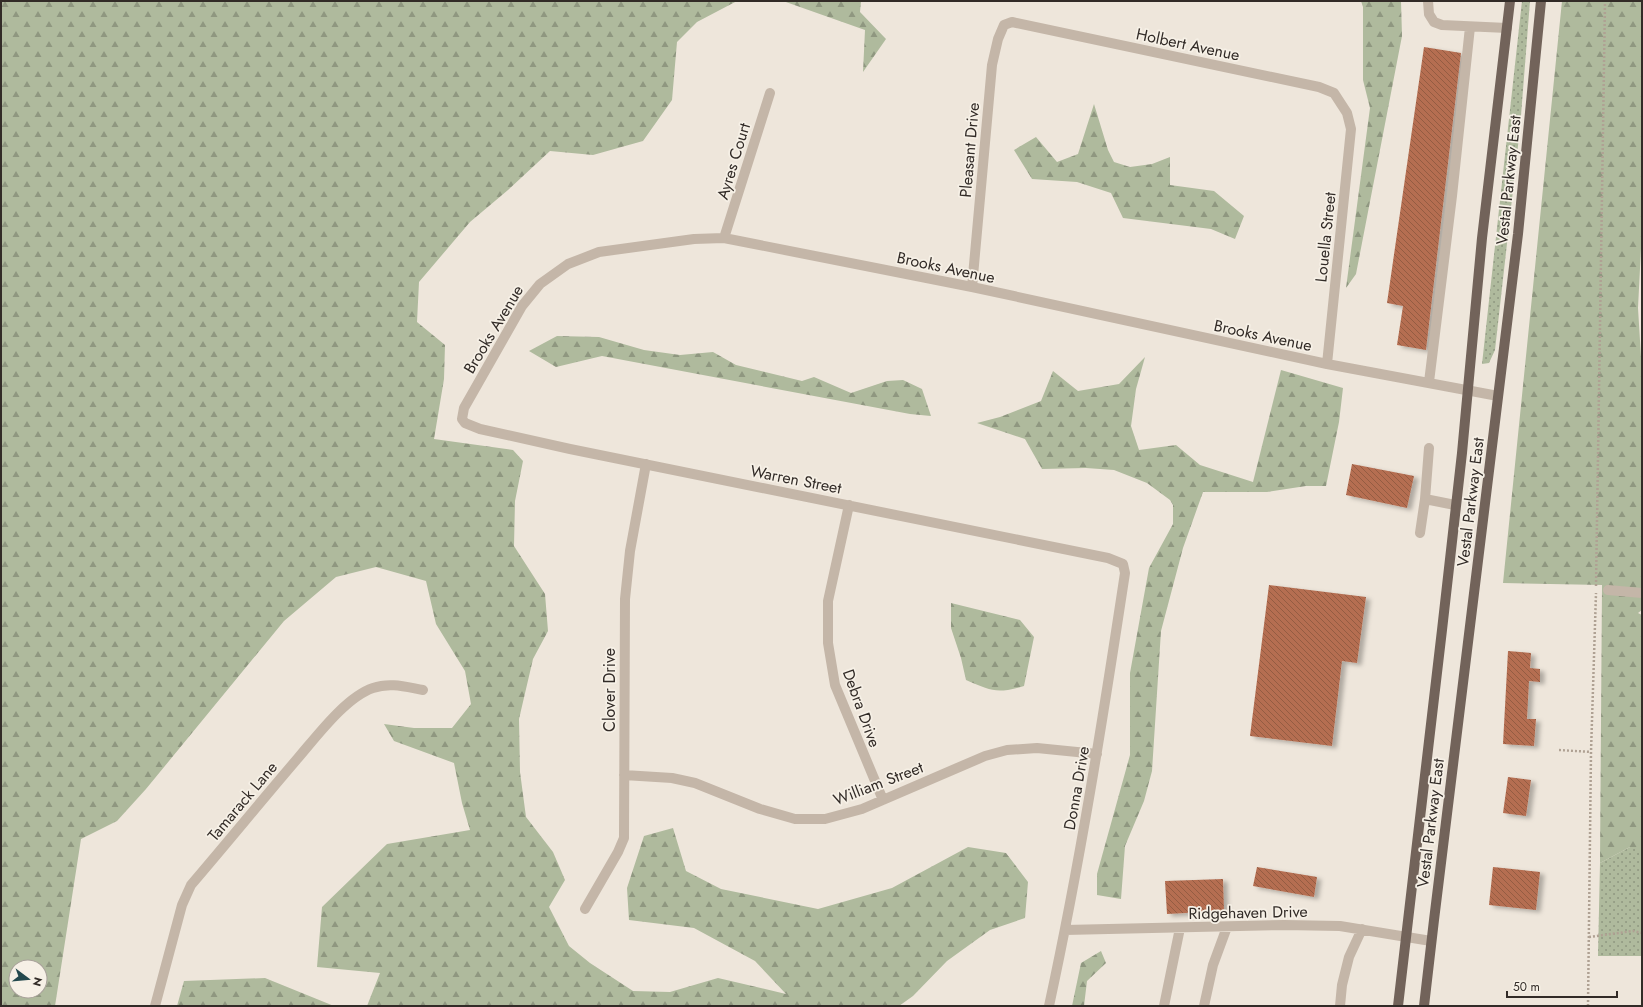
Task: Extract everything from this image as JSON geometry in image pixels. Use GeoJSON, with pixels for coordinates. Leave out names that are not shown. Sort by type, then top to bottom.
{"type":"FeatureCollection","features":[{"type":"Feature","properties":{"kind":"main road","name":"Vestal Parkway East"},"geometry":{"type":"LineString","coordinates":[[1398,1006],[1441,638],[1468,389],[1482,238],[1510,1]]}},
{"type":"Feature","properties":{"kind":"main road","name":"Vestal Parkway East"},"geometry":{"type":"LineString","coordinates":[[1424,1006],[1518,234],[1541,1]]}},
{"type":"Feature","properties":{"kind":"street"},"geometry":{"type":"LineString","coordinates":[[1428,1],[1429,14],[1434,22],[1442,25],[1507,28]]}},
{"type":"Feature","properties":{"kind":"street","name":"Holbert Avenue"},"geometry":{"type":"LineString","coordinates":[[1012,22],[1319,87],[1334,93],[1347,113]]}},
{"type":"Feature","properties":{"kind":"street","name":"Pleasant Drive"},"geometry":{"type":"LineString","coordinates":[[972,287],[992,66],[998,38],[1004,25],[1012,22]]}},
{"type":"Feature","properties":{"kind":"street"},"geometry":{"type":"LineString","coordinates":[[1429,382],[1452,196],[1470,27]]}},
{"type":"Feature","properties":{"kind":"street","name":"Ayres Court"},"geometry":{"type":"LineString","coordinates":[[724,238],[770,93]]}},
{"type":"Feature","properties":{"kind":"street","name":"Louella Street"},"geometry":{"type":"LineString","coordinates":[[1326,364],[1351,129],[1347,113]]}},
{"type":"Feature","properties":{"kind":"street","name":"Brooks Avenue"},"geometry":{"type":"LineString","coordinates":[[463,412],[522,306],[540,284],[568,264],[599,252],[694,239],[724,238],[972,287],[1326,364],[1468,389],[1498,396]]}},
{"type":"Feature","properties":{"kind":"street","name":"Warren Street"},"geometry":{"type":"LineString","coordinates":[[463,412],[462,419],[465,423],[480,429],[1108,558],[1123,564],[1125,573]]}},
{"type":"Feature","properties":{"kind":"street"},"geometry":{"type":"LineString","coordinates":[[1420,533],[1425,500],[1429,448]]}},
{"type":"Feature","properties":{"kind":"street","name":"Clover Drive"},"geometry":{"type":"LineString","coordinates":[[584,909],[618,852],[624,838],[625,599],[630,551],[646,464]]}},
{"type":"Feature","properties":{"kind":"street"},"geometry":{"type":"LineString","coordinates":[[1425,500],[1455,504]]}},
{"type":"Feature","properties":{"kind":"street","name":"Debra Drive"},"geometry":{"type":"LineString","coordinates":[[849,505],[828,601],[828,643],[835,685],[883,800]]}},
{"type":"Feature","properties":{"kind":"street","name":"Donna Drive"},"geometry":{"type":"LineString","coordinates":[[1049,1006],[1065,930],[1097,754],[1125,573]]}},
{"type":"Feature","properties":{"kind":"street"},"geometry":{"type":"LineString","coordinates":[[1608,590],[1642,593]]}},
{"type":"Feature","properties":{"kind":"street","name":"Tamarack Lane"},"geometry":{"type":"LineString","coordinates":[[155,1006],[182,905],[191,885],[284,775],[346,704],[371,688],[387,684],[423,690]]}},
{"type":"Feature","properties":{"kind":"street","name":"William Street"},"geometry":{"type":"LineString","coordinates":[[624,775],[672,778],[695,784],[760,809],[795,819],[825,819],[862,809],[985,756],[1007,750],[1037,748],[1097,754]]}},
{"type":"Feature","properties":{"kind":"street","name":"Ridgehaven Drive"},"geometry":{"type":"LineString","coordinates":[[1065,930],[1340,926],[1431,941]]}},
{"type":"Feature","properties":{"kind":"street"},"geometry":{"type":"LineString","coordinates":[[1204,1006],[1213,965],[1227,927]]}},
{"type":"Feature","properties":{"kind":"street"},"geometry":{"type":"LineString","coordinates":[[1164,1006],[1180,928]]}},
{"type":"Feature","properties":{"kind":"street"},"geometry":{"type":"LineString","coordinates":[[1340,1006],[1342,985],[1350,957],[1362,929]]}},
{"type":"Feature","properties":{"kind":"path"},"geometry":{"type":"LineString","coordinates":[[1588,1006],[1591,752],[1596,582],[1605,1]]}},
{"type":"Feature","properties":{"kind":"path"},"geometry":{"type":"LineString","coordinates":[[1559,750],[1591,752]]}},
{"type":"Feature","properties":{"kind":"path"},"geometry":{"type":"LineString","coordinates":[[1589,937],[1633,931],[1642,933]]}},
{"type":"Feature","properties":{"kind":"green space"},"geometry":{"type":"Polygon","coordinates":[[[1,1],[737,1],[697,22],[677,42],[672,100],[643,141],[593,155],[550,151],[508,190],[470,222],[419,282],[417,322],[445,345],[444,379],[434,439],[513,450],[523,461],[515,501],[514,546],[545,594],[548,631],[533,659],[519,719],[520,772],[526,817],[553,852],[565,880],[549,907],[569,946],[590,963],[633,991],[670,992],[718,978],[786,994],[755,961],[694,928],[629,920],[627,888],[644,836],[673,828],[686,871],[721,889],[818,909],[892,888],[968,847],[1006,853],[1028,882],[1025,918],[990,930],[947,961],[913,996],[899,1006],[367,1006],[380,973],[317,967],[322,907],[387,844],[470,830],[462,803],[454,763],[394,741],[384,724],[414,728],[452,728],[471,704],[465,671],[436,624],[426,581],[376,567],[336,577],[284,621],[146,789],[117,821],[81,839],[55,1006],[1,1006],[1,1]]]}},
{"type":"Feature","properties":{"kind":"green space"},"geometry":{"type":"Polygon","coordinates":[[[783,1],[861,1],[860,12],[886,39],[863,72],[865,30],[783,1]]]}},
{"type":"Feature","properties":{"kind":"green space"},"geometry":{"type":"Polygon","coordinates":[[[1361,1],[1401,1],[1402,36],[1356,274],[1346,288],[1370,108],[1363,80],[1363,7],[1361,1]]]}},
{"type":"Feature","properties":{"kind":"green space"},"geometry":{"type":"Polygon","coordinates":[[[1522,1],[1530,1],[1520,128],[1495,350],[1489,363],[1482,364],[1522,1]]]}},
{"type":"Feature","properties":{"kind":"green space"},"geometry":{"type":"Polygon","coordinates":[[[1562,1],[1642,1],[1642,229],[1638,308],[1642,373],[1642,610],[1638,613],[1642,615],[1642,847],[1630,847],[1600,863],[1602,585],[1503,583],[1562,1]]]}},
{"type":"Feature","properties":{"kind":"green space"},"geometry":{"type":"Polygon","coordinates":[[[1094,104],[1108,150],[1114,162],[1130,167],[1152,164],[1170,157],[1170,185],[1214,191],[1244,216],[1235,239],[1211,229],[1123,218],[1111,193],[1077,182],[1032,179],[1014,150],[1036,137],[1057,162],[1078,154],[1094,104]]]}},
{"type":"Feature","properties":{"kind":"green space"},"geometry":{"type":"Polygon","coordinates":[[[557,336],[599,337],[644,350],[680,355],[713,352],[736,365],[802,381],[814,377],[851,393],[887,381],[903,380],[922,389],[931,416],[910,414],[602,356],[556,367],[529,351],[557,336]]]}},
{"type":"Feature","properties":{"kind":"green space"},"geometry":{"type":"Polygon","coordinates":[[[1145,357],[1136,389],[1131,426],[1139,450],[1176,445],[1200,465],[1253,482],[1281,370],[1343,388],[1339,422],[1326,486],[1306,486],[1267,492],[1203,492],[1183,548],[1161,631],[1152,771],[1144,801],[1125,846],[1121,899],[1097,895],[1097,874],[1130,755],[1130,673],[1149,568],[1173,524],[1173,505],[1170,500],[1147,483],[1114,470],[1086,468],[1042,469],[1025,439],[977,423],[1000,417],[1041,401],[1053,371],[1078,391],[1119,384],[1145,357]]]}},
{"type":"Feature","properties":{"kind":"green space"},"geometry":{"type":"Polygon","coordinates":[[[951,603],[1020,620],[1034,637],[1024,686],[1000,691],[988,689],[966,680],[961,658],[951,628],[951,603]]]}},
{"type":"Feature","properties":{"kind":"green space"},"geometry":{"type":"Polygon","coordinates":[[[1630,847],[1642,847],[1642,956],[1598,956],[1600,863],[1630,847]]]}},
{"type":"Feature","properties":{"kind":"green space"},"geometry":{"type":"Polygon","coordinates":[[[1101,951],[1106,963],[1087,981],[1084,1006],[1072,1006],[1081,963],[1101,951]]]}},
{"type":"Feature","properties":{"kind":"green space"},"geometry":{"type":"Polygon","coordinates":[[[265,978],[334,1006],[177,1006],[184,981],[265,978]]]}},
{"type":"Feature","properties":{"kind":"building"},"geometry":{"type":"Polygon","coordinates":[[[1424,47],[1461,53],[1426,350],[1397,345],[1403,306],[1387,303],[1424,47]]]}},
{"type":"Feature","properties":{"kind":"building"},"geometry":{"type":"Polygon","coordinates":[[[1352,464],[1414,476],[1407,508],[1346,495],[1352,464]]]}},
{"type":"Feature","properties":{"kind":"building"},"geometry":{"type":"Polygon","coordinates":[[[1269,585],[1366,597],[1357,663],[1342,661],[1332,746],[1250,736],[1269,585]]]}},
{"type":"Feature","properties":{"kind":"building"},"geometry":{"type":"Polygon","coordinates":[[[1508,651],[1531,653],[1530,668],[1540,669],[1540,682],[1529,681],[1527,719],[1536,719],[1534,746],[1503,744],[1508,651]]]}},
{"type":"Feature","properties":{"kind":"building"},"geometry":{"type":"Polygon","coordinates":[[[1508,777],[1531,780],[1526,816],[1503,813],[1508,777]]]}},
{"type":"Feature","properties":{"kind":"building"},"geometry":{"type":"Polygon","coordinates":[[[1257,867],[1317,877],[1314,897],[1253,886],[1257,867]]]}},
{"type":"Feature","properties":{"kind":"building"},"geometry":{"type":"Polygon","coordinates":[[[1493,867],[1540,872],[1536,910],[1489,905],[1493,867]]]}},
{"type":"Feature","properties":{"kind":"building"},"geometry":{"type":"Polygon","coordinates":[[[1223,879],[1224,911],[1167,914],[1165,881],[1223,879]]]}}]}
